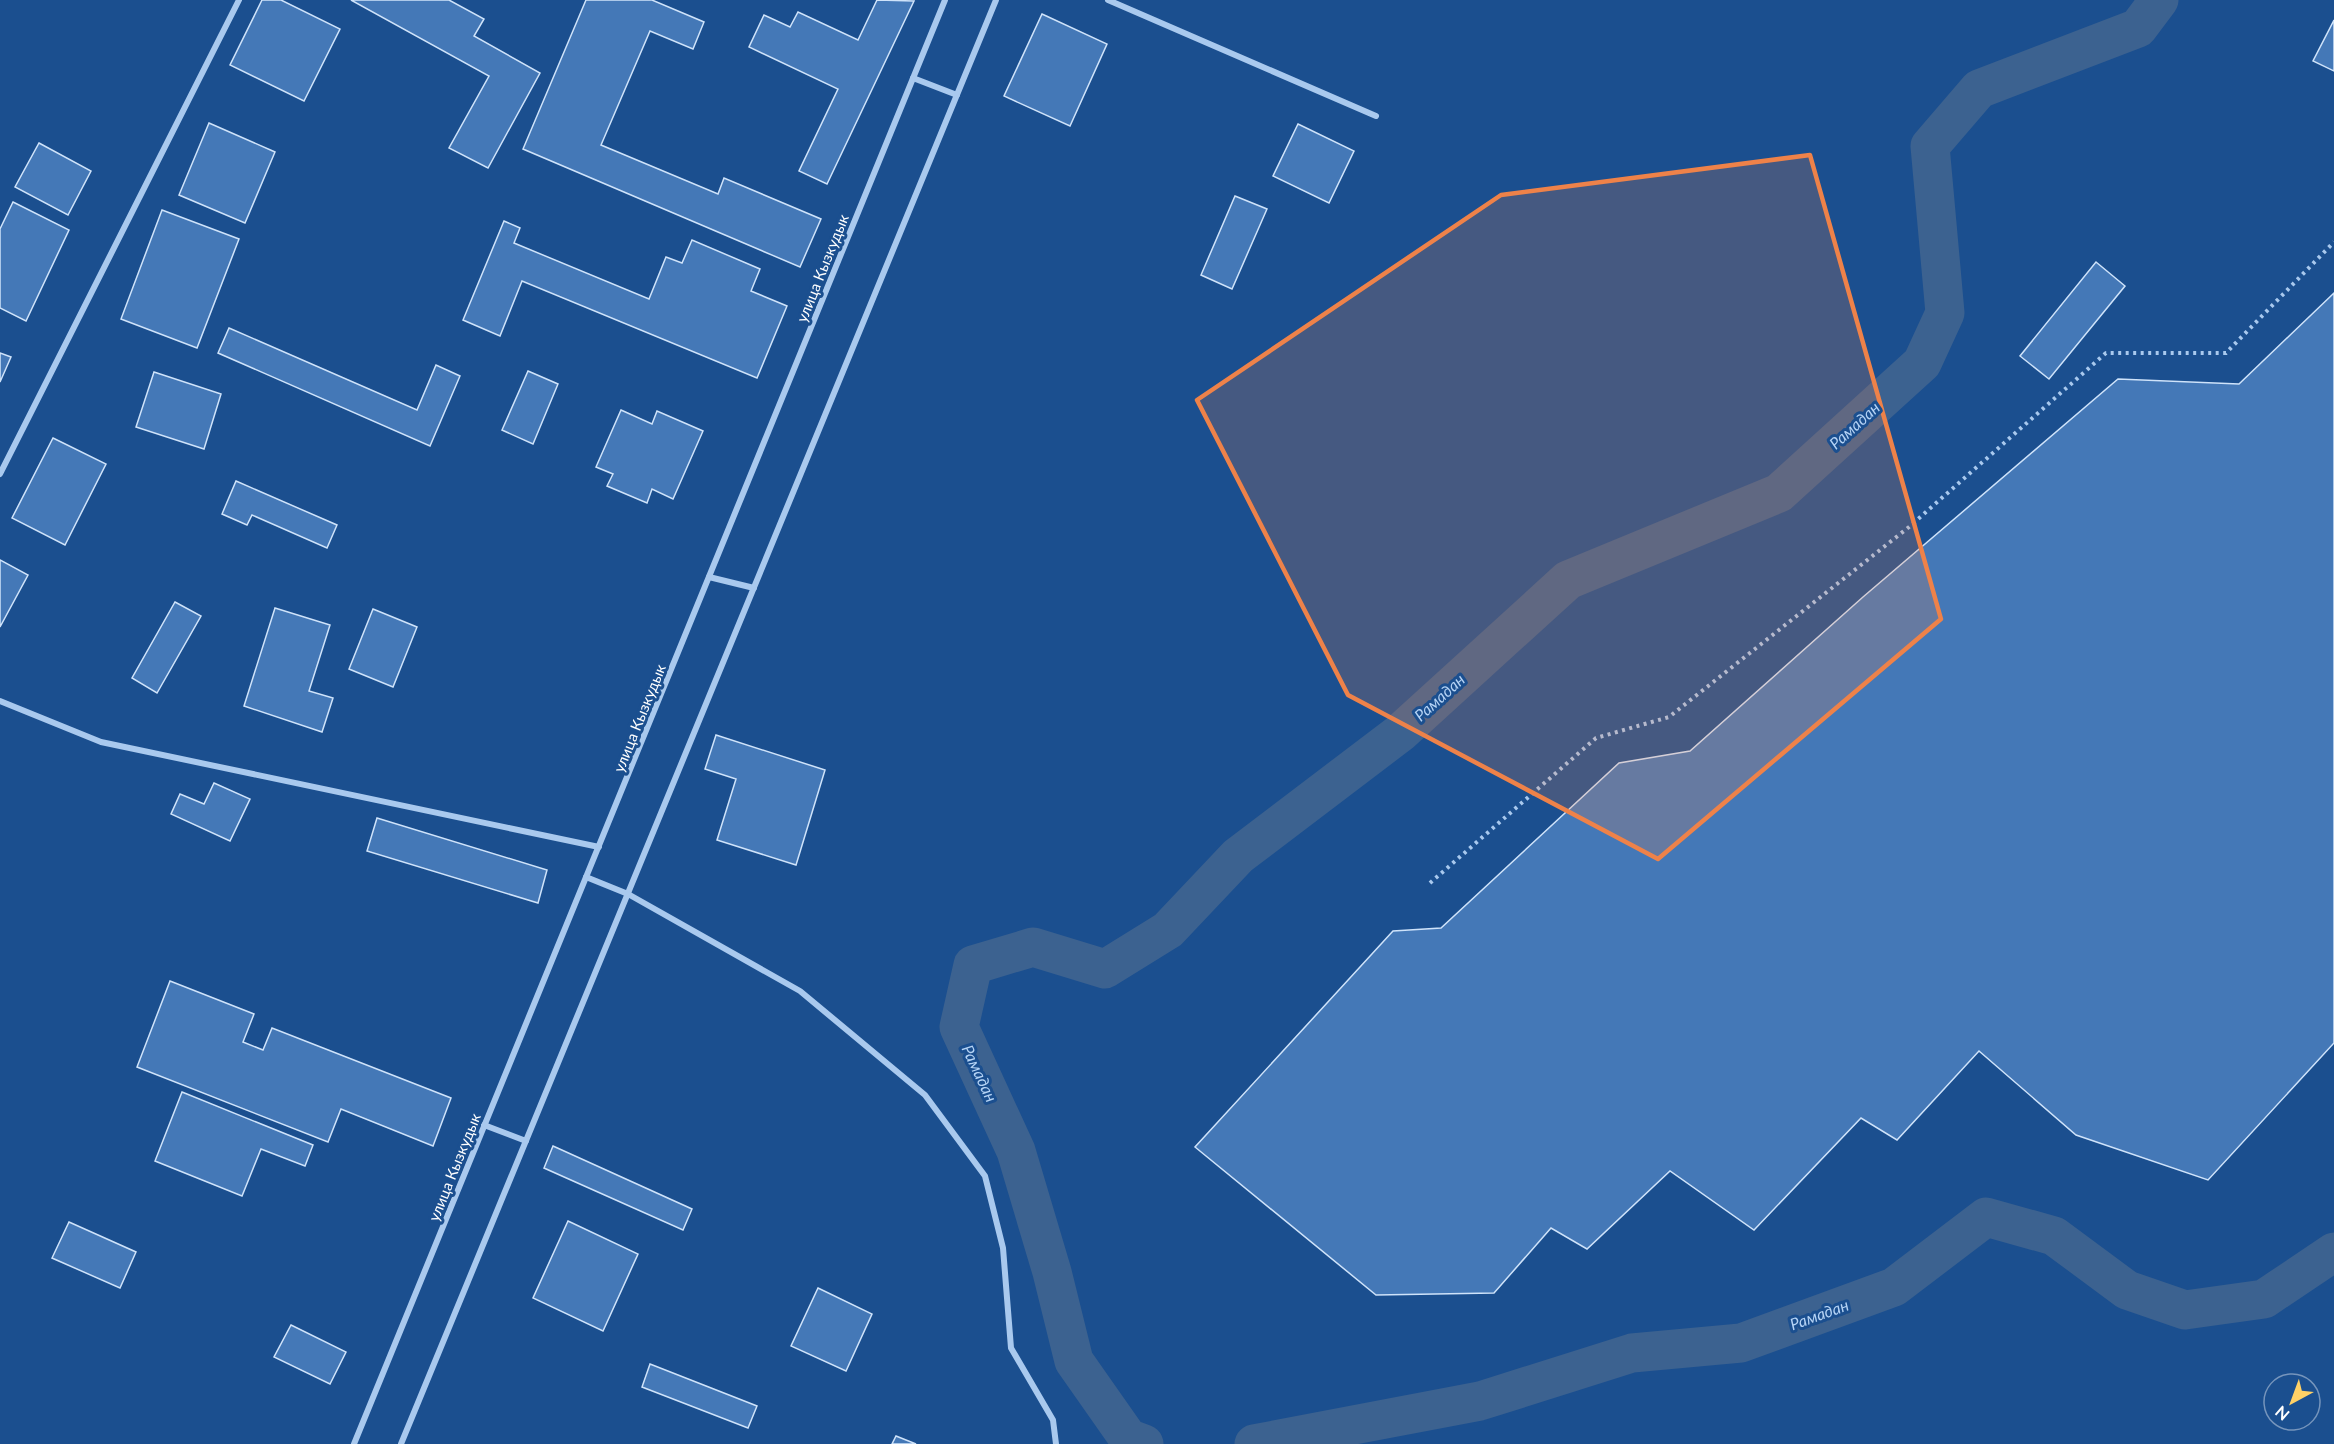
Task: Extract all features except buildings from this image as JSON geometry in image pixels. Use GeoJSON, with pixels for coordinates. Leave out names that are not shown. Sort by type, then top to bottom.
{"type":"FeatureCollection","features":[{"type":"Feature","properties":{"kind":"street"},"geometry":{"type":"LineString","coordinates":[[0,474],[239,0]]}},
{"type":"Feature","properties":{"kind":"street","name":"улица Кызкудык"},"geometry":{"type":"LineString","coordinates":[[354,1444],[945,0]]}},
{"type":"Feature","properties":{"kind":"street"},"geometry":{"type":"LineString","coordinates":[[401,1444],[996,0]]}},
{"type":"Feature","properties":{"kind":"street"},"geometry":{"type":"LineString","coordinates":[[1108,0],[1376,116]]}},
{"type":"Feature","properties":{"kind":"street"},"geometry":{"type":"LineString","coordinates":[[913,78],[957,95]]}},
{"type":"Feature","properties":{"kind":"street"},"geometry":{"type":"LineString","coordinates":[[709,577],[754,588]]}},
{"type":"Feature","properties":{"kind":"street"},"geometry":{"type":"LineString","coordinates":[[0,701],[101,742],[598,847]]}},
{"type":"Feature","properties":{"kind":"street"},"geometry":{"type":"LineString","coordinates":[[586,877],[628,894],[800,992],[925,1095],[985,1176],[1003,1248],[1011,1348],[1053,1420],[1056,1444]]}},
{"type":"Feature","properties":{"kind":"street"},"geometry":{"type":"LineString","coordinates":[[484,1125],[526,1141]]}},
{"type":"Feature","properties":{"kind":"path"},"geometry":{"type":"LineString","coordinates":[[1430,883],[1596,738],[1669,717],[1678,710],[1909,527],[2106,353],[2226,353],[2334,242]]}},
{"type":"Feature","properties":{"kind":"highlighted area"},"geometry":{"type":"Polygon","coordinates":[[[1810,155],[1941,619],[1658,859],[1348,695],[1197,400],[1501,195],[1810,155]]]}},
{"type":"Feature","properties":{"kind":"waterway","name":"Рамадан"},"geometry":{"type":"LineString","coordinates":[[1144,1444],[1128,1438],[1074,1361],[1052,1272],[1016,1151],[959,1027],[973,965],[1033,947],[1105,969],[1168,930],[1238,856],[1400,733],[1568,580],[1779,493],[1922,363],[1945,313],[1930,146],[1979,89],[2138,28],[2159,0]]}},
{"type":"Feature","properties":{"kind":"waterway","name":"Рамадан"},"geometry":{"type":"LineString","coordinates":[[1254,1444],[1480,1401],[1632,1353],[1741,1343],[1894,1287],[1986,1217],[2054,1236],[2127,1290],[2185,1310],[2264,1299],[2334,1252]]}}]}
